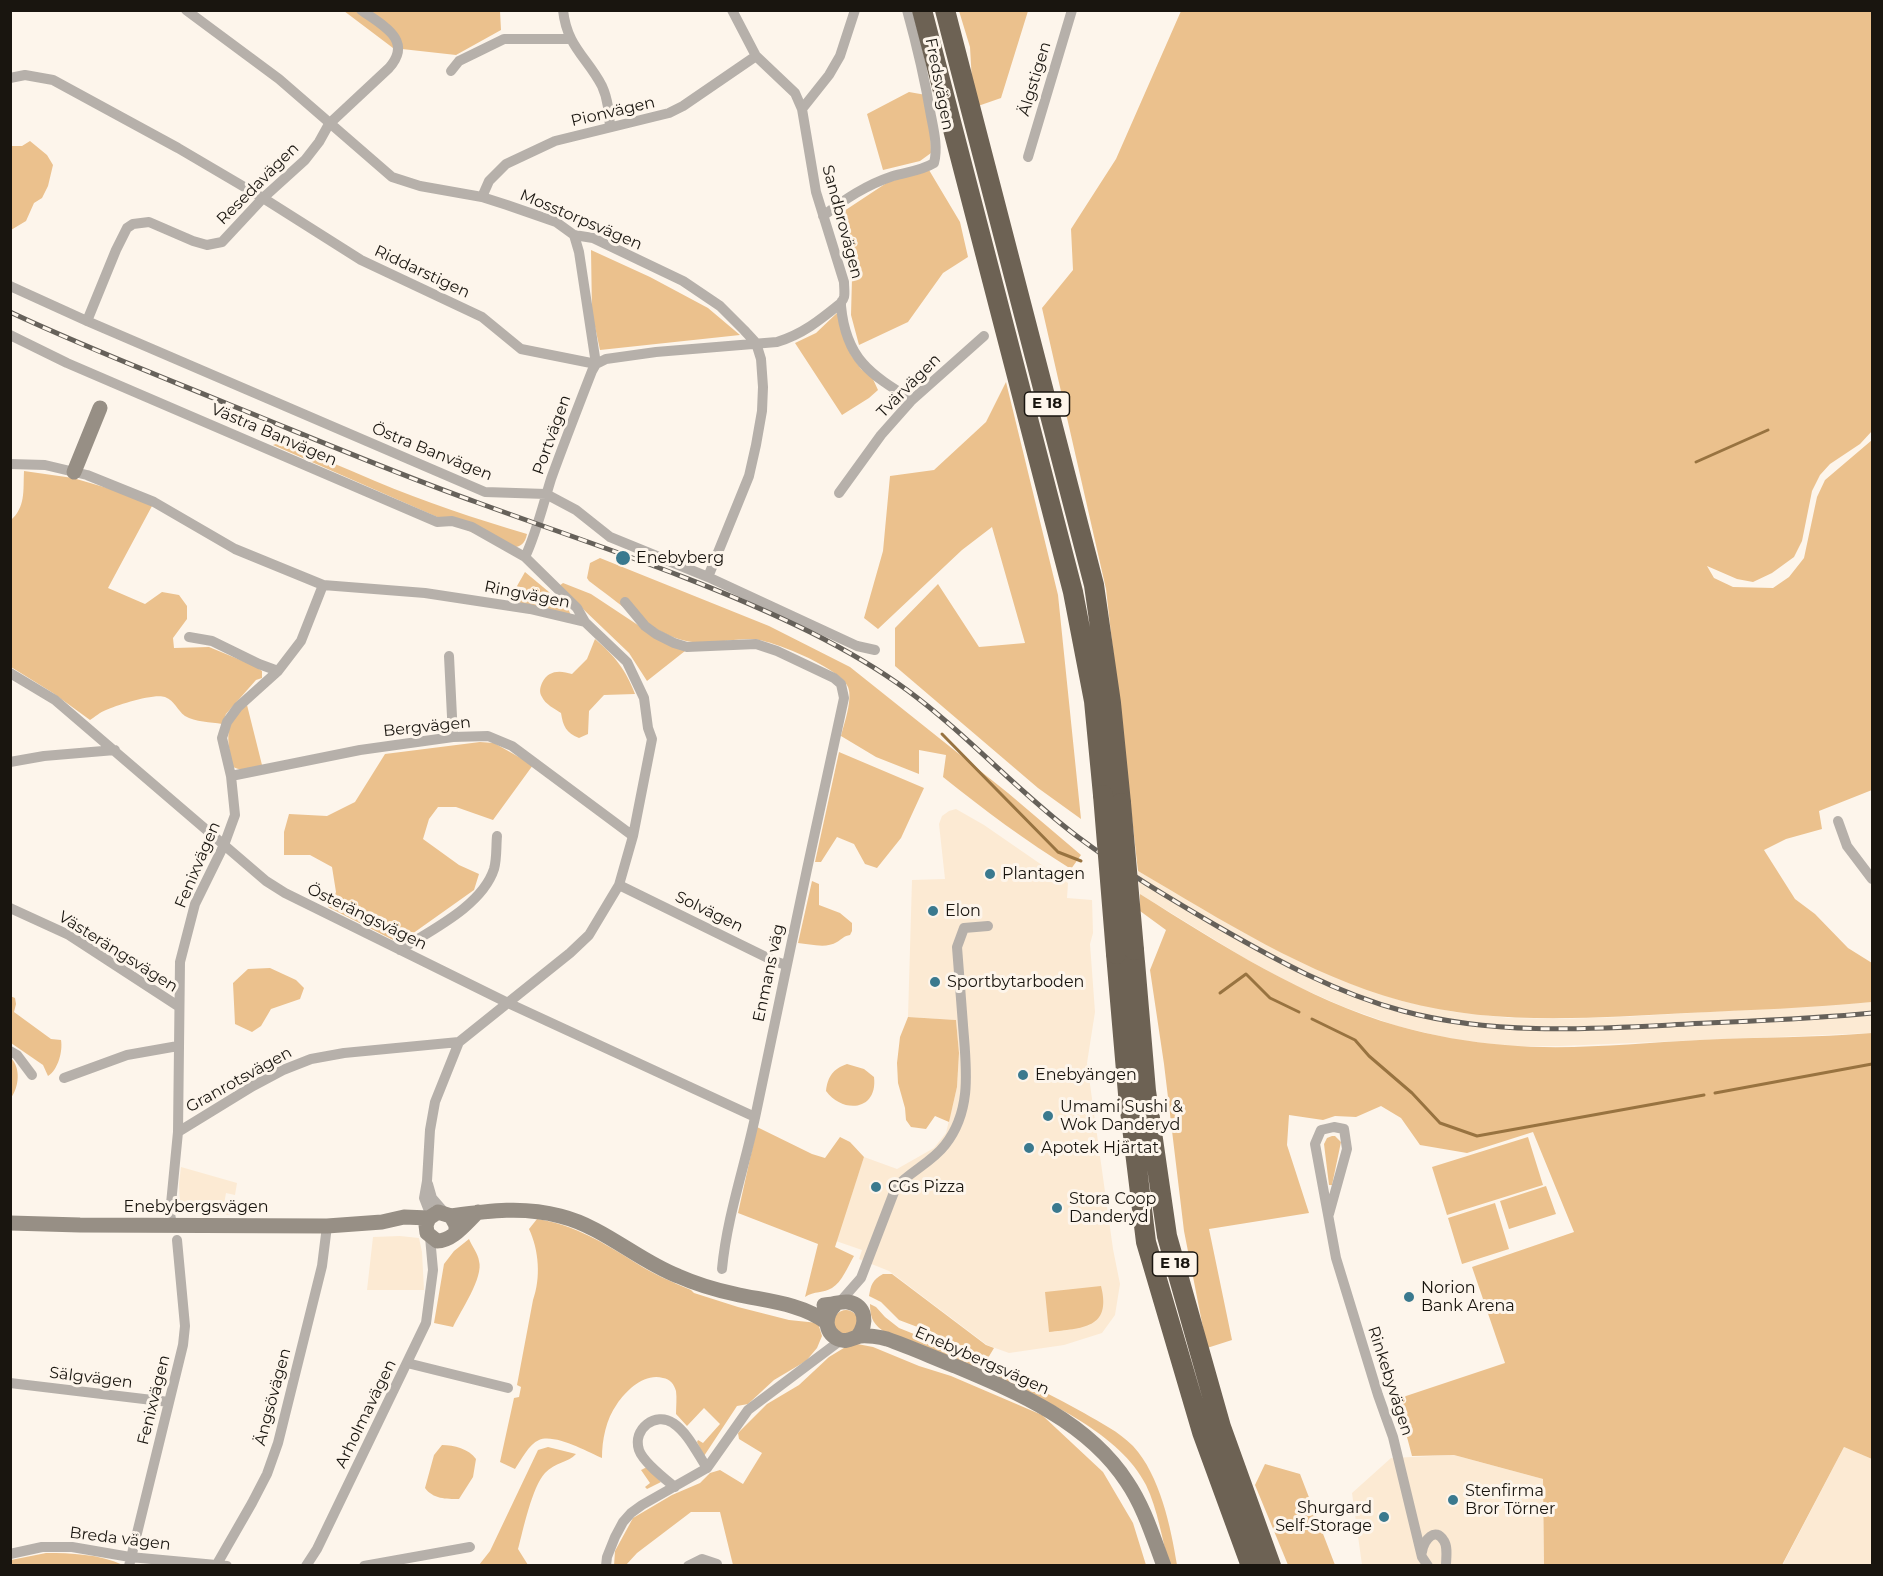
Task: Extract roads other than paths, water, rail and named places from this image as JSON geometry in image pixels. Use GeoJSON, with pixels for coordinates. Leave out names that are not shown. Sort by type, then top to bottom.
{"type":"FeatureCollection","features":[{"type":"Feature","properties":{"kind":"highway","name":"E 18"},"geometry":{"type":"LineString","coordinates":[[922,10],[1073,592],[1112,799]]}},
{"type":"Feature","properties":{"kind":"highway","name":"E 18"},"geometry":{"type":"LineString","coordinates":[[945,10],[1094,585],[1111,703],[1112,799],[1125,952],[1128,1094],[1146,1242],[1202,1432],[1251,1566]]}},
{"type":"Feature","properties":{"kind":"highway","name":"E 18"},"geometry":{"type":"LineString","coordinates":[[1125,952],[1167,1236],[1221,1427],[1271,1566]]}},
{"type":"Feature","properties":{"kind":"main road"},"geometry":{"type":"LineString","coordinates":[[74,472],[99,408]]}},
{"type":"Feature","properties":{"kind":"main road","name":"Enebybergsvägen"},"geometry":{"type":"LineString","coordinates":[[10,1223],[80,1226],[172,1224],[327,1226],[382,1222],[439,1226],[478,1212],[507,1209],[562,1216],[607,1235],[638,1256],[676,1276],[733,1294],[801,1308],[848,1302],[861,1322],[884,1338],[993,1382],[1047,1409],[1081,1432],[1107,1457],[1128,1482],[1146,1517],[1164,1566]]}},
{"type":"Feature","properties":{"kind":"main road"},"geometry":{"type":"LineString","coordinates":[[837,1304],[830,1310],[833,1332],[848,1341],[861,1322]]}},
{"type":"Feature","properties":{"kind":"main road","name":"Enebybergsvägen"},"geometry":{"type":"LineString","coordinates":[[801,1308],[833,1332]]}},
{"type":"Feature","properties":{"kind":"street","name":"Mosstorpsvägen"},"geometry":{"type":"LineString","coordinates":[[186,10],[279,79],[392,177],[420,186],[482,197],[556,222],[574,235],[593,238],[683,281],[720,306],[756,343]]}},
{"type":"Feature","properties":{"kind":"street","name":"Resedavägen"},"geometry":{"type":"LineString","coordinates":[[87,321],[127,228],[133,224],[149,222],[207,245],[222,242],[263,198],[305,160],[329,124],[389,68],[398,52],[398,43],[394,36],[361,10]]}},
{"type":"Feature","properties":{"kind":"street"},"geometry":{"type":"LineString","coordinates":[[564,10],[570,39],[602,87],[608,107],[610,127]]}},
{"type":"Feature","properties":{"kind":"street","name":"Sandbrovägen"},"geometry":{"type":"LineString","coordinates":[[732,10],[756,56],[790,87],[802,109],[816,192],[844,282],[844,296],[841,303],[848,337],[855,355],[869,370],[912,400]]}},
{"type":"Feature","properties":{"kind":"street"},"geometry":{"type":"LineString","coordinates":[[802,109],[829,75],[840,56],[855,10]]}},
{"type":"Feature","properties":{"kind":"street","name":"Fredsvägen"},"geometry":{"type":"LineString","coordinates":[[823,216],[841,201],[867,186],[934,163],[936,156],[934,136],[926,83],[908,10]]}},
{"type":"Feature","properties":{"kind":"street","name":"Älgstigen"},"geometry":{"type":"LineString","coordinates":[[1028,158],[1072,10]]}},
{"type":"Feature","properties":{"kind":"street"},"geometry":{"type":"LineString","coordinates":[[451,71],[459,61],[504,39],[570,39]]}},
{"type":"Feature","properties":{"kind":"street","name":"Pionvägen"},"geometry":{"type":"LineString","coordinates":[[482,197],[489,181],[506,164],[555,141],[669,114],[756,56]]}},
{"type":"Feature","properties":{"kind":"street","name":"Riddarstigen"},"geometry":{"type":"LineString","coordinates":[[10,78],[25,75],[53,80],[178,148],[361,260],[482,317],[521,349],[596,364],[606,359],[638,354],[777,342],[805,331],[841,303]]}},
{"type":"Feature","properties":{"kind":"street"},"geometry":{"type":"LineString","coordinates":[[574,235],[579,252],[596,364]]}},
{"type":"Feature","properties":{"kind":"street","name":"Östra Banvägen"},"geometry":{"type":"LineString","coordinates":[[10,286],[485,492],[546,494],[576,510],[610,537],[708,577],[857,646],[874,650]]}},
{"type":"Feature","properties":{"kind":"street","name":"Västra Banvägen"},"geometry":{"type":"LineString","coordinates":[[10,335],[67,363],[437,522],[452,520],[472,527],[525,558]]}},
{"type":"Feature","properties":{"kind":"street","name":"Tvärvägen"},"geometry":{"type":"LineString","coordinates":[[839,493],[881,435],[912,400],[984,336]]}},
{"type":"Feature","properties":{"kind":"street"},"geometry":{"type":"LineString","coordinates":[[708,577],[748,479],[756,445],[762,411],[763,387],[761,359],[756,343]]}},
{"type":"Feature","properties":{"kind":"street","name":"Portvägen"},"geometry":{"type":"LineString","coordinates":[[525,558],[574,416],[596,364]]}},
{"type":"Feature","properties":{"kind":"street","name":"Ringvägen"},"geometry":{"type":"LineString","coordinates":[[10,464],[45,465],[87,475],[154,502],[235,549],[323,585],[425,593],[530,609],[585,622],[627,662],[644,698],[651,739],[633,836],[619,885],[589,935],[459,1042],[435,1102],[430,1130],[427,1180],[439,1226]]}},
{"type":"Feature","properties":{"kind":"street"},"geometry":{"type":"LineString","coordinates":[[525,558],[577,608],[585,622]]}},
{"type":"Feature","properties":{"kind":"street","name":"Fenixvägen"},"geometry":{"type":"LineString","coordinates":[[172,1224],[170,1214],[178,1132],[180,962],[195,904],[224,845],[235,815],[231,776],[222,738],[227,722],[238,707],[278,670],[301,641],[323,585]]}},
{"type":"Feature","properties":{"kind":"street","name":"Enmans väg"},"geometry":{"type":"LineString","coordinates":[[625,602],[645,626],[674,643],[687,647],[756,644],[786,655],[834,678],[840,684],[844,698],[755,1117],[725,1239],[722,1269]]}},
{"type":"Feature","properties":{"kind":"street"},"geometry":{"type":"LineString","coordinates":[[189,637],[212,641],[259,664],[278,670]]}},
{"type":"Feature","properties":{"kind":"street"},"geometry":{"type":"LineString","coordinates":[[449,656],[453,737]]}},
{"type":"Feature","properties":{"kind":"street","name":"Österängsvägen"},"geometry":{"type":"LineString","coordinates":[[10,673],[55,700],[266,881],[285,893],[508,1003],[755,1117]]}},
{"type":"Feature","properties":{"kind":"street","name":"Bergvägen"},"geometry":{"type":"LineString","coordinates":[[231,776],[360,750],[453,737],[488,736],[512,746],[633,836]]}},
{"type":"Feature","properties":{"kind":"street"},"geometry":{"type":"LineString","coordinates":[[10,762],[44,756],[115,750]]}},
{"type":"Feature","properties":{"kind":"street"},"geometry":{"type":"LineString","coordinates":[[1838,821],[1847,846],[1869,868],[1872,879]]}},
{"type":"Feature","properties":{"kind":"street"},"geometry":{"type":"LineString","coordinates":[[400,950],[466,907],[483,890],[494,868],[497,836]]}},
{"type":"Feature","properties":{"kind":"street","name":"Solvägen"},"geometry":{"type":"LineString","coordinates":[[619,885],[786,965]]}},
{"type":"Feature","properties":{"kind":"street","name":"Västerängsvägen"},"geometry":{"type":"LineString","coordinates":[[10,908],[69,935],[178,1006]]}},
{"type":"Feature","properties":{"kind":"street"},"geometry":{"type":"LineString","coordinates":[[861,1322],[861,1278],[896,1186],[907,1175],[936,1155],[958,1125],[964,1102],[967,1073],[957,947],[964,928],[988,926]]}},
{"type":"Feature","properties":{"kind":"street","name":"Granrotsvägen"},"geometry":{"type":"LineString","coordinates":[[178,1132],[253,1086],[283,1070],[311,1059],[344,1053],[459,1042]]}},
{"type":"Feature","properties":{"kind":"street"},"geometry":{"type":"LineString","coordinates":[[64,1078],[127,1055],[178,1046]]}},
{"type":"Feature","properties":{"kind":"street"},"geometry":{"type":"LineString","coordinates":[[10,1051],[17,1055],[32,1075]]}},
{"type":"Feature","properties":{"kind":"street","name":"Rinkebyvägen"},"geometry":{"type":"LineString","coordinates":[[1329,1214],[1349,1137],[1344,1129],[1334,1127],[1321,1130],[1315,1144],[1336,1258],[1393,1437],[1425,1561]]}},
{"type":"Feature","properties":{"kind":"street","name":"Ängsövägen"},"geometry":{"type":"LineString","coordinates":[[222,1565],[267,1474],[278,1443],[322,1266],[327,1226]]}},
{"type":"Feature","properties":{"kind":"street","name":"Arholmavägen"},"geometry":{"type":"LineString","coordinates":[[306,1566],[317,1549],[426,1323],[439,1226]]}},
{"type":"Feature","properties":{"kind":"street","name":"Fenixvägen"},"geometry":{"type":"LineString","coordinates":[[129,1561],[183,1346],[185,1326],[177,1240]]}},
{"type":"Feature","properties":{"kind":"street"},"geometry":{"type":"LineString","coordinates":[[837,1304],[861,1278]]}},
{"type":"Feature","properties":{"kind":"street"},"geometry":{"type":"LineString","coordinates":[[606,1566],[615,1537],[631,1513],[707,1468],[748,1410],[819,1356],[833,1332]]}},
{"type":"Feature","properties":{"kind":"street"},"geometry":{"type":"LineString","coordinates":[[407,1363],[508,1388]]}},
{"type":"Feature","properties":{"kind":"street","name":"Sälgvägen"},"geometry":{"type":"LineString","coordinates":[[10,1383],[169,1402]]}},
{"type":"Feature","properties":{"kind":"street"},"geometry":{"type":"LineString","coordinates":[[675,1487],[648,1463],[639,1450],[639,1436],[643,1426],[655,1419],[671,1422],[684,1434],[707,1468]]}},
{"type":"Feature","properties":{"kind":"street","name":"Rinkebyvägen"},"geometry":{"type":"LineString","coordinates":[[1425,1561],[1424,1543],[1431,1536],[1438,1536],[1444,1540],[1446,1566]]}},
{"type":"Feature","properties":{"kind":"street","name":"Breda vägen"},"geometry":{"type":"LineString","coordinates":[[10,1554],[42,1546],[72,1547],[129,1561],[222,1565]]}},
{"type":"Feature","properties":{"kind":"street"},"geometry":{"type":"LineString","coordinates":[[364,1566],[470,1547]]}},
{"type":"Feature","properties":{"kind":"street"},"geometry":{"type":"LineString","coordinates":[[688,1566],[702,1559],[717,1564]]}},
{"type":"Feature","properties":{"kind":"waterway"},"geometry":{"type":"LineString","coordinates":[[1696,462],[1768,430]]}},
{"type":"Feature","properties":{"kind":"waterway"},"geometry":{"type":"LineString","coordinates":[[942,734],[1058,852],[1081,861]]}},
{"type":"Feature","properties":{"kind":"waterway"},"geometry":{"type":"LineString","coordinates":[[1220,993],[1246,974],[1270,998],[1299,1012]]}},
{"type":"Feature","properties":{"kind":"waterway"},"geometry":{"type":"LineString","coordinates":[[1312,1019],[1355,1040],[1369,1056],[1412,1093],[1440,1123],[1477,1136],[1704,1095]]}},
{"type":"Feature","properties":{"kind":"waterway"},"geometry":{"type":"LineString","coordinates":[[1715,1093],[1872,1064]]}},
{"type":"Feature","properties":{"kind":"railway"},"geometry":{"type":"LineString","coordinates":[[10,312],[119,360],[351,454],[445,491],[687,578],[810,632],[860,659],[907,690],[951,726],[1056,820],[1112,861],[1181,905],[1262,951],[1307,975],[1354,995],[1378,1004],[1438,1019],[1544,1029],[1652,1026],[1872,1013]]}},
{"type":"Feature","properties":{"kind":"place","name":"Enebyberg"},"geometry":{"type":"Point","coordinates":[623,558]}},
{"type":"Feature","properties":{"kind":"place","name":"Plantagen"},"geometry":{"type":"Point","coordinates":[990,874]}},
{"type":"Feature","properties":{"kind":"place","name":"Elon"},"geometry":{"type":"Point","coordinates":[933,911]}},
{"type":"Feature","properties":{"kind":"place","name":"Sportbytarboden"},"geometry":{"type":"Point","coordinates":[935,982]}},
{"type":"Feature","properties":{"kind":"place","name":"Enebyängen"},"geometry":{"type":"Point","coordinates":[1023,1075]}},
{"type":"Feature","properties":{"kind":"place","name":"Umami Sushi & Wok Danderyd"},"geometry":{"type":"Point","coordinates":[1048,1116]}},
{"type":"Feature","properties":{"kind":"place","name":"Apotek Hjärtat"},"geometry":{"type":"Point","coordinates":[1029,1148]}},
{"type":"Feature","properties":{"kind":"place","name":"CGs Pizza"},"geometry":{"type":"Point","coordinates":[876,1187]}},
{"type":"Feature","properties":{"kind":"place","name":"Stora Coop Danderyd"},"geometry":{"type":"Point","coordinates":[1057,1208]}},
{"type":"Feature","properties":{"kind":"place","name":"Norion Bank Arena"},"geometry":{"type":"Point","coordinates":[1409,1297]}},
{"type":"Feature","properties":{"kind":"place","name":"Stenfirma Bror Törner"},"geometry":{"type":"Point","coordinates":[1453,1500]}},
{"type":"Feature","properties":{"kind":"place","name":"Shurgard Self-Storage"},"geometry":{"type":"Point","coordinates":[1384,1517]}}]}
